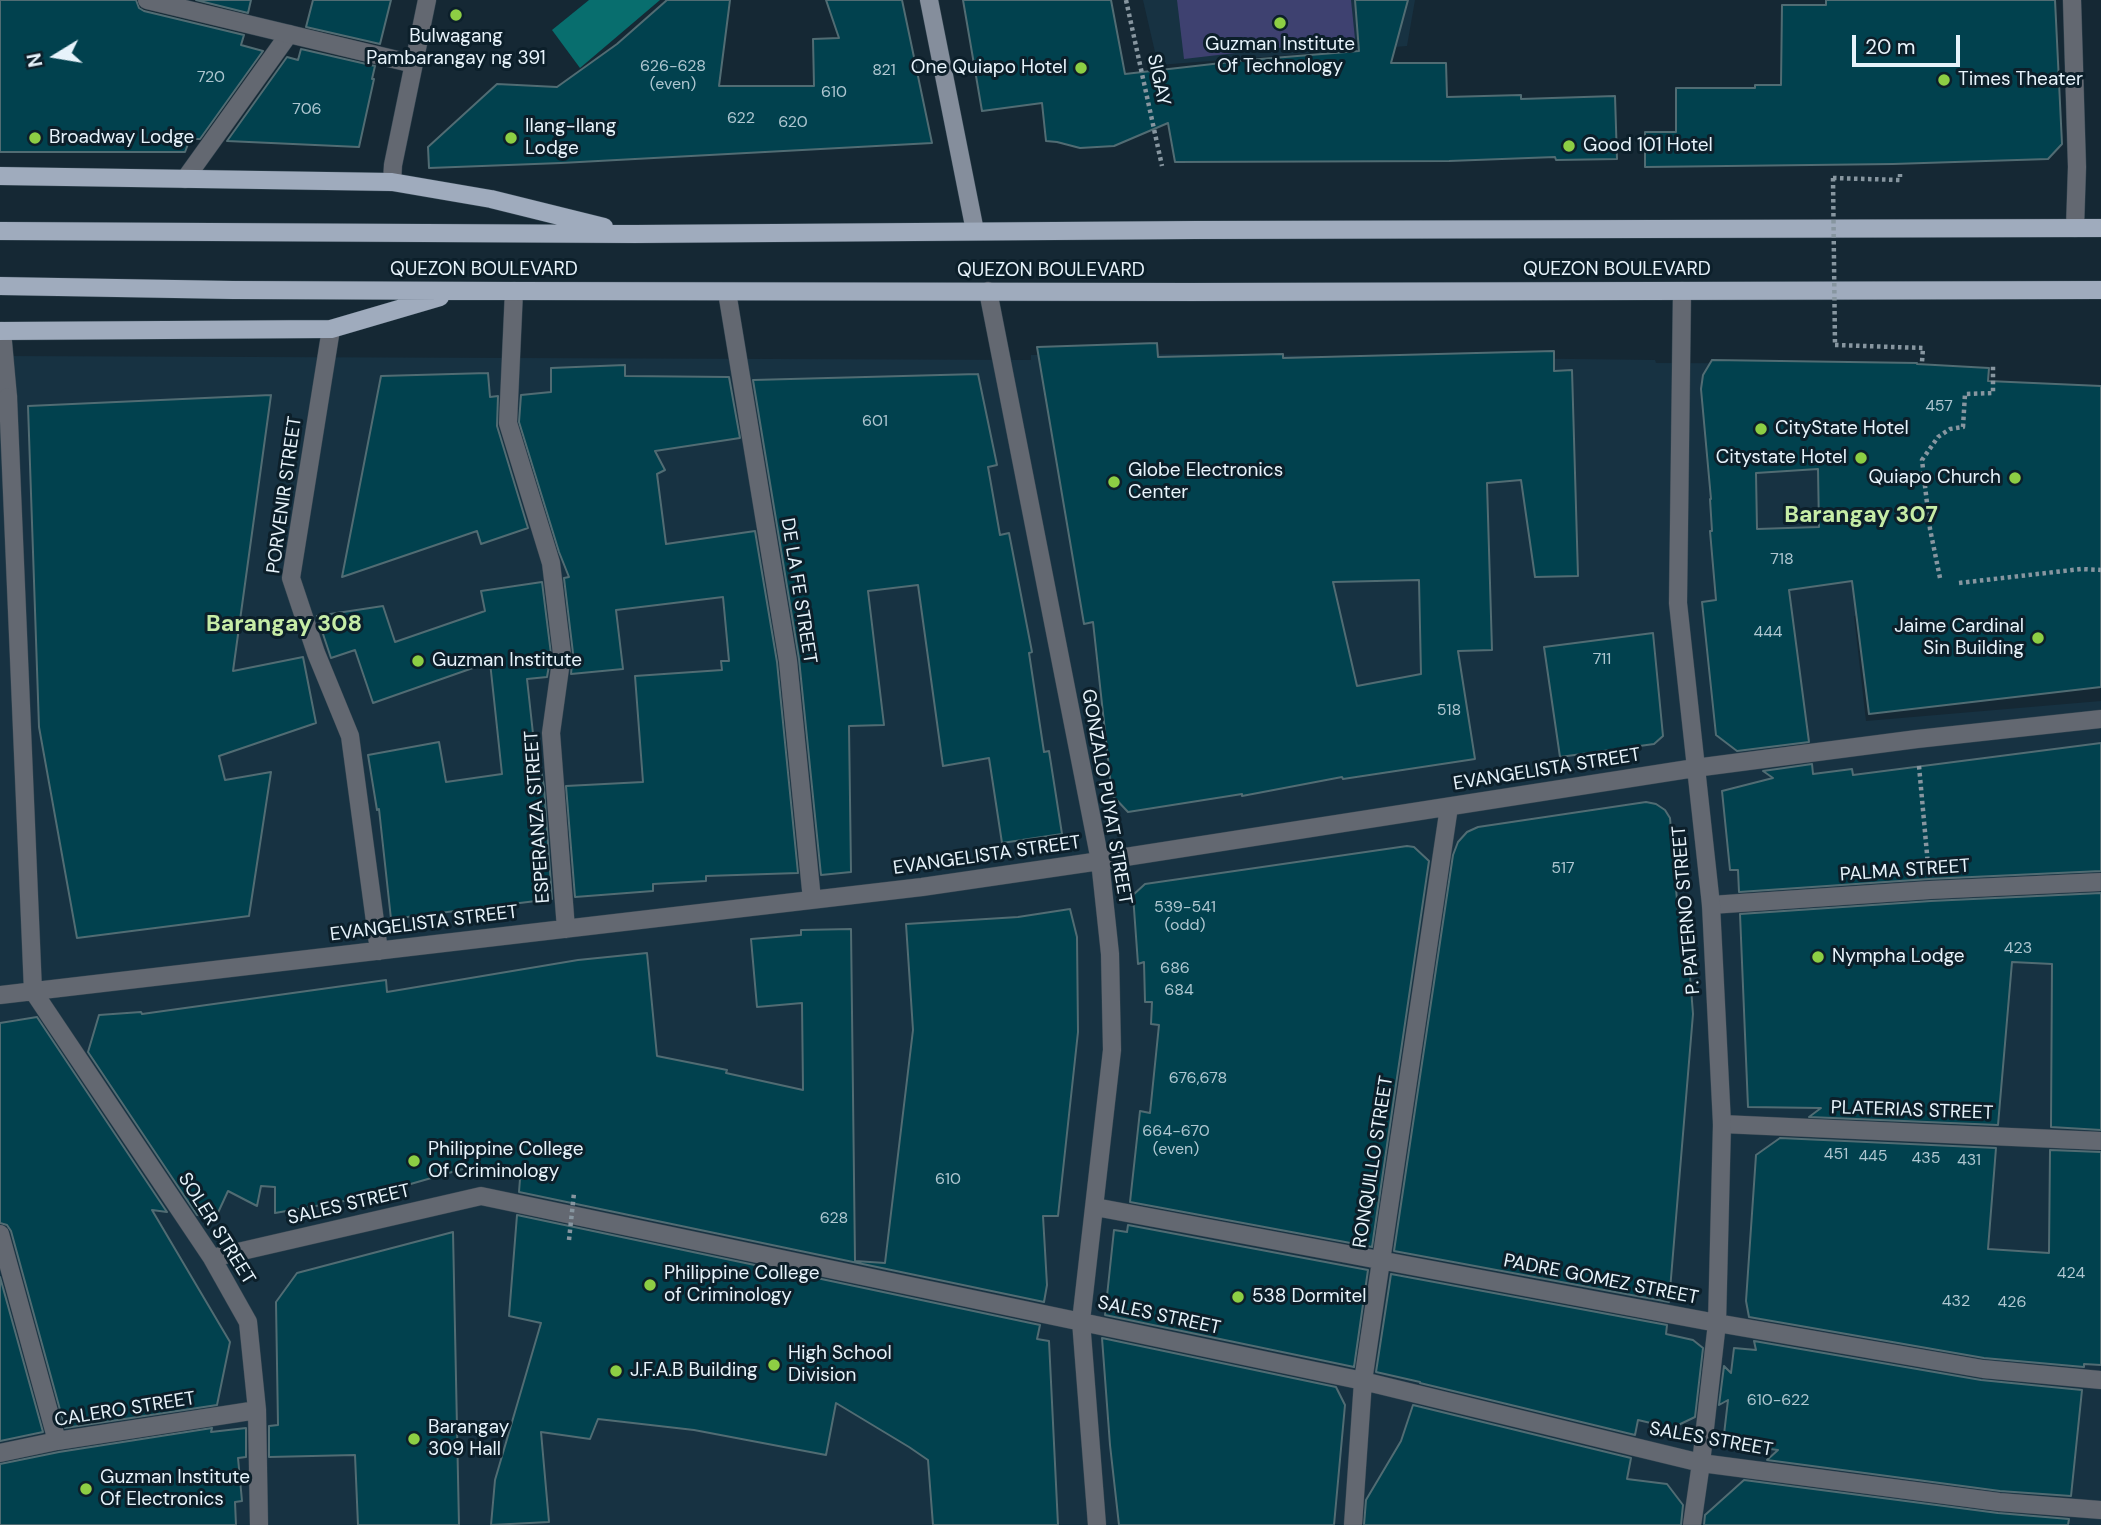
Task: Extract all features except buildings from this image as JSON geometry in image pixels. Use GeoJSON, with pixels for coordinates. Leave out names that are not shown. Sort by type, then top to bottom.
{"type":"FeatureCollection","features":[{"type":"Feature","properties":{"kind":"main road"},"geometry":{"type":"LineString","coordinates":[[0,176],[393,181],[491,200],[635,234]]}},
{"type":"Feature","properties":{"kind":"main road","name":"QUEZON BOULEVARD"},"geometry":{"type":"LineString","coordinates":[[0,232],[635,234],[2101,228]]}},
{"type":"Feature","properties":{"kind":"main road","name":"QUEZON BOULEVARD"},"geometry":{"type":"LineString","coordinates":[[0,286],[727,292],[2101,289]]}},
{"type":"Feature","properties":{"kind":"main road"},"geometry":{"type":"LineString","coordinates":[[1,331],[331,329],[461,291]]}},
{"type":"Feature","properties":{"kind":"street"},"geometry":{"type":"LineString","coordinates":[[147,0],[414,64]]}},
{"type":"Feature","properties":{"kind":"street"},"geometry":{"type":"LineString","coordinates":[[393,181],[393,165],[427,0]]}},
{"type":"Feature","properties":{"kind":"street"},"geometry":{"type":"LineString","coordinates":[[929,0],[975,231]]}},
{"type":"Feature","properties":{"kind":"street"},"geometry":{"type":"LineString","coordinates":[[2072,0],[2077,167],[2075,228]]}},
{"type":"Feature","properties":{"kind":"street"},"geometry":{"type":"LineString","coordinates":[[185,179],[289,34]]}},
{"type":"Feature","properties":{"kind":"street","name":"QUEZON BOULEVARD"},"geometry":{"type":"LineString","coordinates":[[2075,228],[2101,221]]}},
{"type":"Feature","properties":{"kind":"street","name":"ESPERANZA STREET"},"geometry":{"type":"LineString","coordinates":[[514,291],[508,423],[551,563],[562,653],[551,733],[566,929]]}},
{"type":"Feature","properties":{"kind":"street","name":"GONZALO PUYAT STREET"},"geometry":{"type":"LineString","coordinates":[[988,291],[1100,861],[1110,954],[1112,1050],[1081,1321],[1097,1525]]}},
{"type":"Feature","properties":{"kind":"street","name":"P. PATERNO STREET"},"geometry":{"type":"LineString","coordinates":[[1682,291],[1678,603],[1711,905],[1722,1124],[1717,1323],[1692,1525]]}},
{"type":"Feature","properties":{"kind":"street","name":"DE LA FE STREET"},"geometry":{"type":"LineString","coordinates":[[727,292],[788,661],[812,900]]}},
{"type":"Feature","properties":{"kind":"street","name":"PORVENIR STREET"},"geometry":{"type":"LineString","coordinates":[[331,329],[291,578],[316,653],[350,736],[379,951]]}},
{"type":"Feature","properties":{"kind":"street"},"geometry":{"type":"LineString","coordinates":[[1,331],[8,397],[33,991]]}},
{"type":"Feature","properties":{"kind":"street","name":"EVANGELISTA STREET"},"geometry":{"type":"LineString","coordinates":[[0,995],[922,887],[1695,768],[1917,739],[2101,719]]}},
{"type":"Feature","properties":{"kind":"street","name":"RONQUILLO STREET"},"geometry":{"type":"LineString","coordinates":[[1353,1525],[1363,1381],[1449,807]]}},
{"type":"Feature","properties":{"kind":"street","name":"PALMA STREET"},"geometry":{"type":"LineString","coordinates":[[1711,905],[2101,882]]}},
{"type":"Feature","properties":{"kind":"street","name":"SOLER STREET"},"geometry":{"type":"LineString","coordinates":[[33,991],[212,1258],[248,1322],[257,1410],[259,1525]]}},
{"type":"Feature","properties":{"kind":"street","name":"PLATERIAS STREET"},"geometry":{"type":"LineString","coordinates":[[1722,1124],[2101,1140]]}},
{"type":"Feature","properties":{"kind":"street","name":"SALES STREET"},"geometry":{"type":"LineString","coordinates":[[212,1258],[481,1196],[1363,1381],[1701,1463],[1999,1502],[2101,1510]]}},
{"type":"Feature","properties":{"kind":"street","name":"PADRE GOMEZ STREET"},"geometry":{"type":"LineString","coordinates":[[1095,1207],[1717,1323],[1983,1369],[2101,1380]]}},
{"type":"Feature","properties":{"kind":"street"},"geometry":{"type":"LineString","coordinates":[[0,1234],[57,1441]]}},
{"type":"Feature","properties":{"kind":"street","name":"CALERO STREET"},"geometry":{"type":"LineString","coordinates":[[0,1453],[57,1441],[257,1410]]}},
{"type":"Feature","properties":{"kind":"path","name":"SIGAY"},"geometry":{"type":"LineString","coordinates":[[1126,0],[1162,166]]}},
{"type":"Feature","properties":{"kind":"path"},"geometry":{"type":"LineString","coordinates":[[1900,174],[1900,180],[1833,178],[1835,345],[1923,348],[1922,362]]}},
{"type":"Feature","properties":{"kind":"path"},"geometry":{"type":"LineString","coordinates":[[1940,578],[1930,529],[1922,460],[1938,437],[1950,429],[1963,427],[1965,394],[1993,393],[1993,366]]}},
{"type":"Feature","properties":{"kind":"path"},"geometry":{"type":"LineString","coordinates":[[1959,583],[2081,569],[2101,570]]}},
{"type":"Feature","properties":{"kind":"path"},"geometry":{"type":"LineString","coordinates":[[1917,739],[1930,890]]}},
{"type":"Feature","properties":{"kind":"path"},"geometry":{"type":"LineString","coordinates":[[569,1240],[574,1193]]}},
{"type":"Feature","properties":{"kind":"shaded area"},"geometry":{"type":"Polygon","coordinates":[[[589,0],[660,0],[580,68],[552,30],[589,0]]]}},
{"type":"Feature","properties":{"kind":"shaded area","name":"Guzman Institute Of Technology"},"geometry":{"type":"Polygon","coordinates":[[[1143,0],[1415,0],[1407,46],[1158,65],[1143,0]]]}},
{"type":"Feature","properties":{"kind":"shaded area"},"geometry":{"type":"Polygon","coordinates":[[[1177,0],[1351,0],[1355,39],[1184,59],[1177,0]]]}},
{"type":"Feature","properties":{"kind":"shaded area"},"geometry":{"type":"Polygon","coordinates":[[[1174,354],[1655,360],[1656,363],[1918,364],[1917,446],[1859,615],[1854,616],[1866,721],[2101,701],[2101,1525],[0,1525],[0,356],[1031,360],[1031,355],[1174,354]]]}},
{"type":"Feature","properties":{"kind":"place","name":"Bulwagang Pambarangay ng 391"},"geometry":{"type":"Point","coordinates":[456,15]}},
{"type":"Feature","properties":{"kind":"place","name":"Guzman Institute Of Technology"},"geometry":{"type":"Point","coordinates":[1280,23]}},
{"type":"Feature","properties":{"kind":"place","name":"One Quiapo Hotel"},"geometry":{"type":"Point","coordinates":[1081,68]}},
{"type":"Feature","properties":{"kind":"place","name":"Times Theater"},"geometry":{"type":"Point","coordinates":[1944,80]}},
{"type":"Feature","properties":{"kind":"place","name":"Broadway Lodge"},"geometry":{"type":"Point","coordinates":[35,138]}},
{"type":"Feature","properties":{"kind":"place","name":"Ilang-Ilang Lodge"},"geometry":{"type":"Point","coordinates":[511,138]}},
{"type":"Feature","properties":{"kind":"place","name":"Good 101 Hotel"},"geometry":{"type":"Point","coordinates":[1569,146]}},
{"type":"Feature","properties":{"kind":"place","name":"CityState Hotel"},"geometry":{"type":"Point","coordinates":[1761,429]}},
{"type":"Feature","properties":{"kind":"place","name":"Citystate Hotel"},"geometry":{"type":"Point","coordinates":[1861,458]}},
{"type":"Feature","properties":{"kind":"place","name":"Quiapo Church"},"geometry":{"type":"Point","coordinates":[2015,478]}},
{"type":"Feature","properties":{"kind":"place","name":"Globe Electronics Center"},"geometry":{"type":"Point","coordinates":[1114,482]}},
{"type":"Feature","properties":{"kind":"place","name":"Jaime Cardinal Sin Building"},"geometry":{"type":"Point","coordinates":[2038,638]}},
{"type":"Feature","properties":{"kind":"place","name":"Guzman Institute"},"geometry":{"type":"Point","coordinates":[418,661]}},
{"type":"Feature","properties":{"kind":"place","name":"Nympha Lodge"},"geometry":{"type":"Point","coordinates":[1818,957]}},
{"type":"Feature","properties":{"kind":"place","name":"Philippine College Of Criminology"},"geometry":{"type":"Point","coordinates":[414,1161]}},
{"type":"Feature","properties":{"kind":"place","name":"Philippine College of Criminology"},"geometry":{"type":"Point","coordinates":[650,1285]}},
{"type":"Feature","properties":{"kind":"place","name":"538 Dormitel"},"geometry":{"type":"Point","coordinates":[1238,1297]}},
{"type":"Feature","properties":{"kind":"place","name":"High School Division"},"geometry":{"type":"Point","coordinates":[774,1365]}},
{"type":"Feature","properties":{"kind":"place","name":"J.F.A.B Building"},"geometry":{"type":"Point","coordinates":[616,1371]}},
{"type":"Feature","properties":{"kind":"place","name":"Barangay 309 Hall"},"geometry":{"type":"Point","coordinates":[414,1439]}},
{"type":"Feature","properties":{"kind":"place","name":"Guzman Institute Of Electronics"},"geometry":{"type":"Point","coordinates":[86,1489]}},
{"type":"Feature","properties":{"kind":"district","name":"Barangay 307"},"geometry":{"type":"Point","coordinates":[1861,516]}},
{"type":"Feature","properties":{"kind":"district","name":"Barangay 308"},"geometry":{"type":"Point","coordinates":[284,625]}}]}
